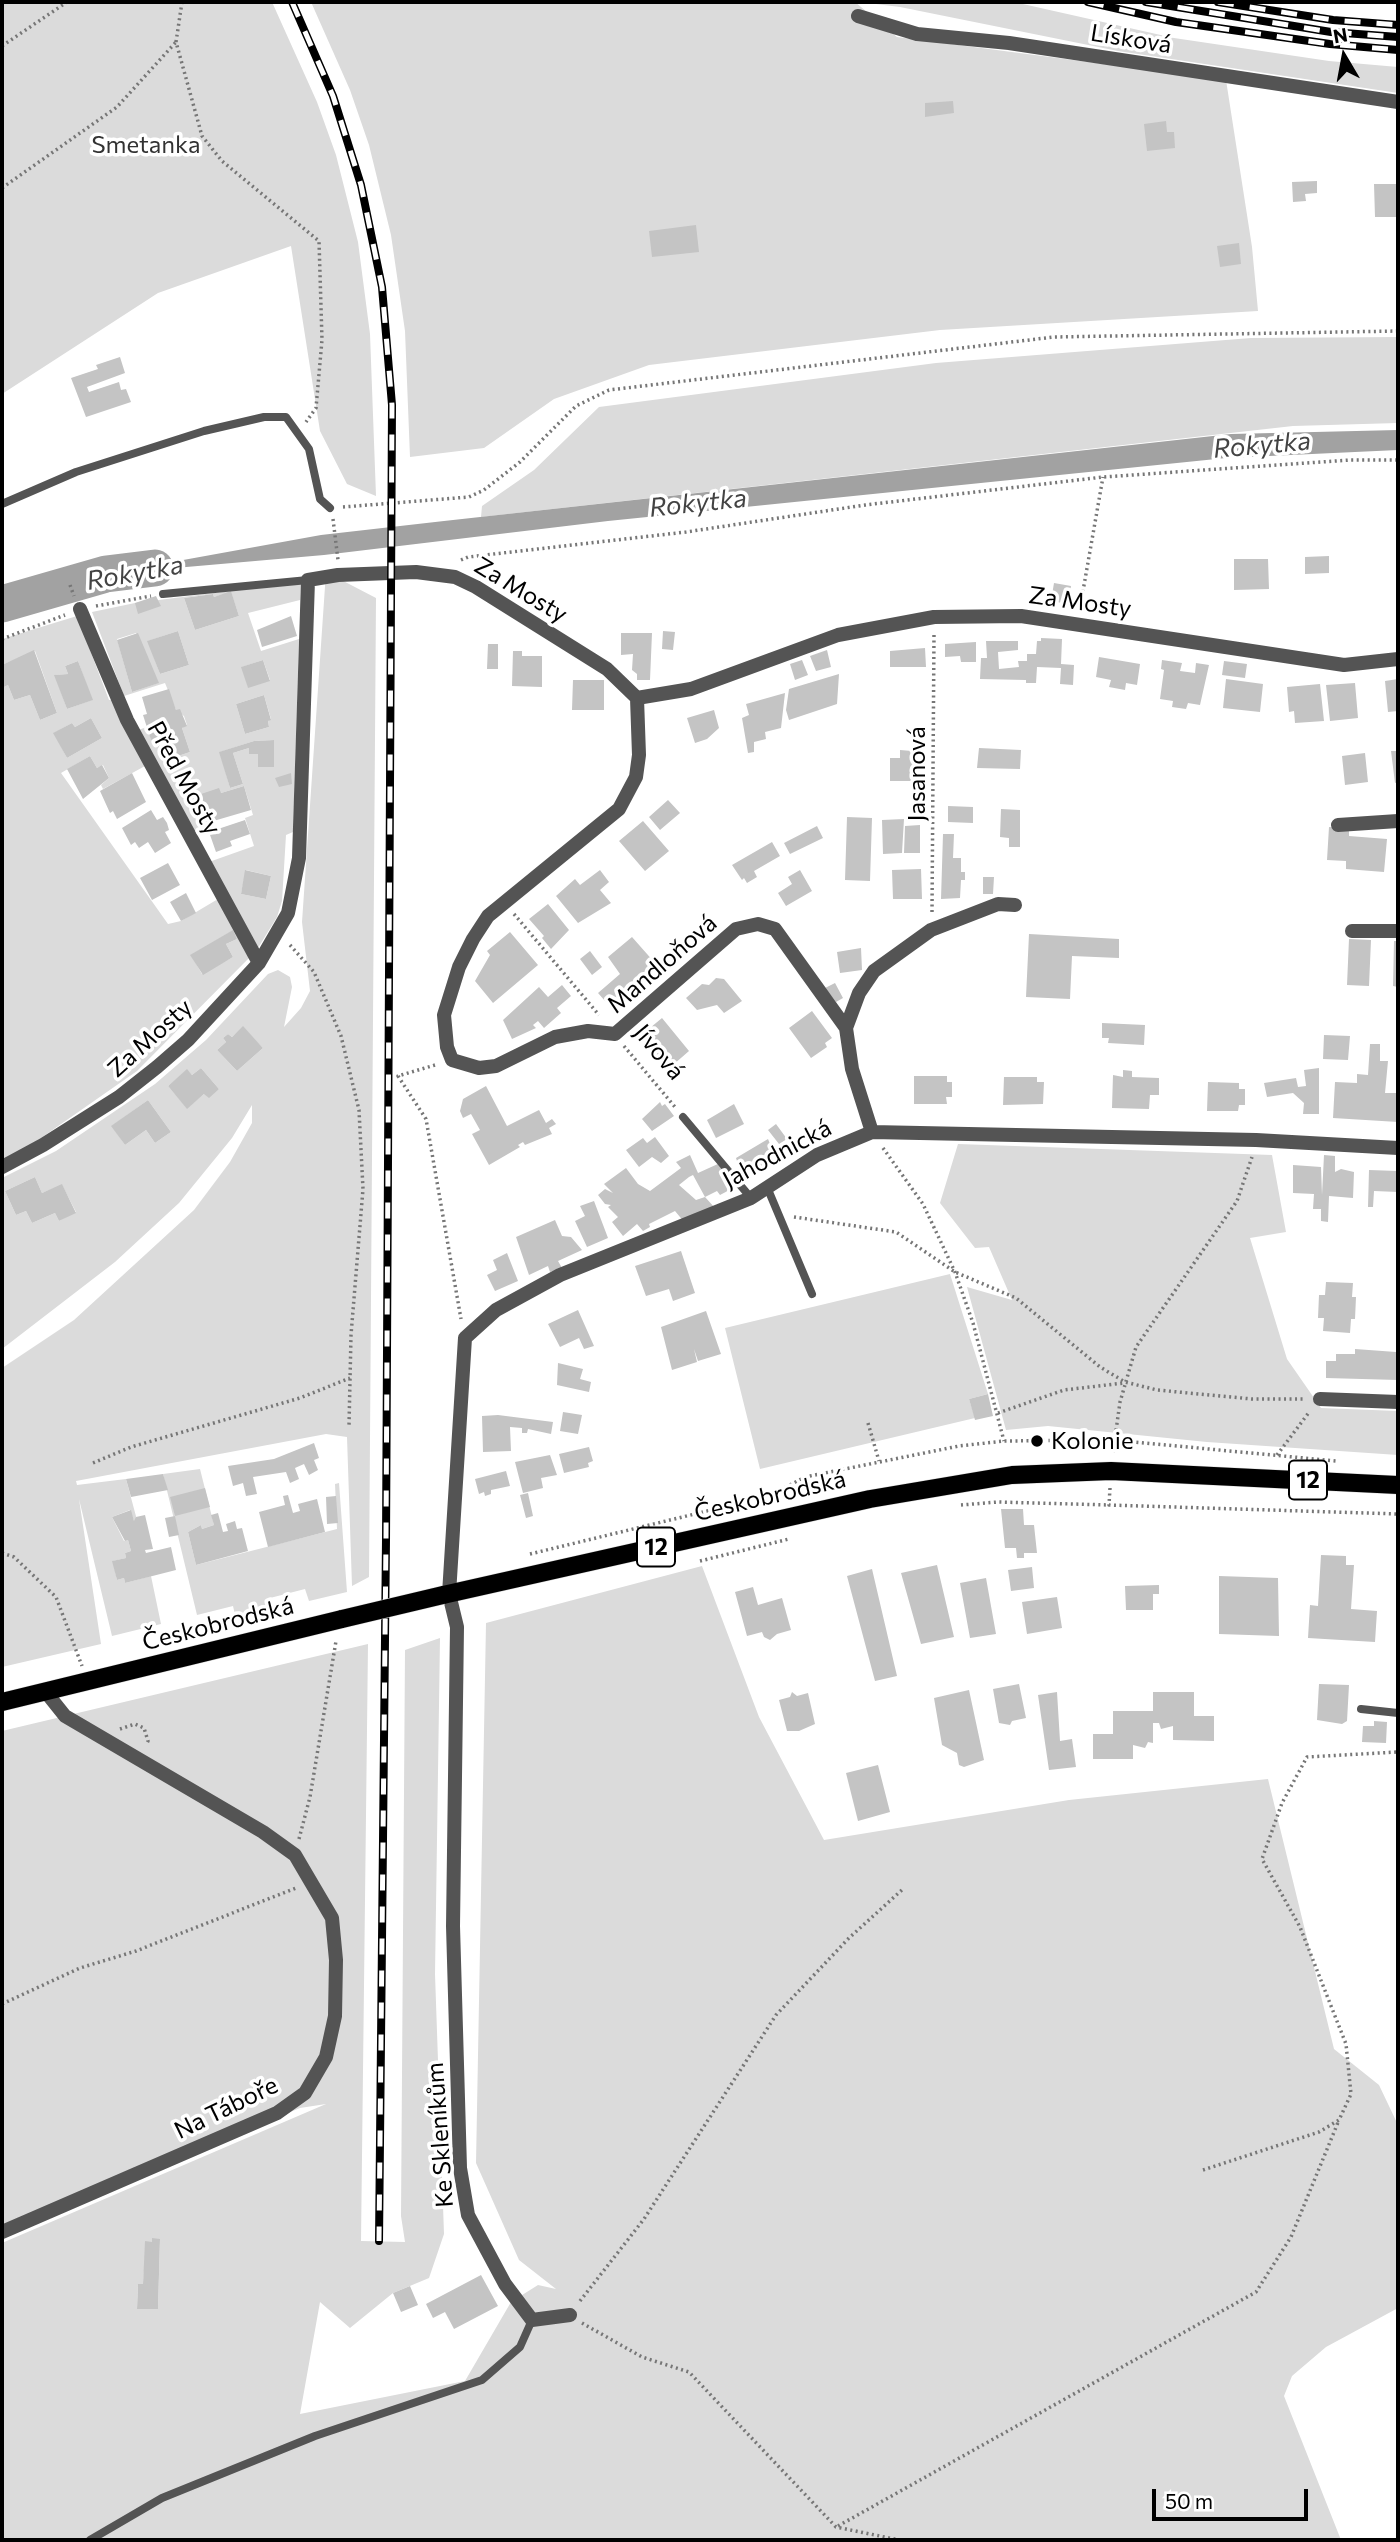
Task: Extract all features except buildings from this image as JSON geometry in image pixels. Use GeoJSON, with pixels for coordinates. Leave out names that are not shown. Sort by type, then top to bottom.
{"type":"FeatureCollection","features":[{"type":"Feature","properties":{"kind":"main road","name":"Českobrodská"},"geometry":{"type":"LineString","coordinates":[[2,1702],[446,1594],[870,1499],[1012,1475],[1111,1471],[1398,1485]]}},
{"type":"Feature","properties":{"kind":"street","name":"Lísková"},"geometry":{"type":"LineString","coordinates":[[858,16],[917,34],[1009,43],[1398,102]]}},
{"type":"Feature","properties":{"kind":"street","name":"Za Mosty"},"geometry":{"type":"LineString","coordinates":[[2,1167],[43,1145],[119,1097],[188,1040],[259,963],[288,914],[299,858],[308,580],[351,574],[433,573],[476,587],[607,668],[637,698],[691,689],[838,635],[934,617],[1021,616],[1344,665],[1398,659]]}},
{"type":"Feature","properties":{"kind":"street","name":"Před Mosty"},"geometry":{"type":"LineString","coordinates":[[80,609],[127,720],[259,963]]}},
{"type":"Feature","properties":{"kind":"street"},"geometry":{"type":"LineString","coordinates":[[452,1060],[447,1047],[444,1015],[459,967],[488,916],[619,809],[629,794],[636,777],[639,755],[637,698]]}},
{"type":"Feature","properties":{"kind":"street"},"geometry":{"type":"LineString","coordinates":[[1338,825],[1398,821]]}},
{"type":"Feature","properties":{"kind":"street"},"geometry":{"type":"LineString","coordinates":[[872,1132],[852,1069],[846,1028],[859,993],[874,971],[931,930],[998,904],[1015,905]]}},
{"type":"Feature","properties":{"kind":"street","name":"Mandloňová"},"geometry":{"type":"LineString","coordinates":[[452,1060],[479,1068],[496,1066],[555,1037],[588,1031],[615,1034],[736,929],[758,924],[775,929],[846,1028]]}},
{"type":"Feature","properties":{"kind":"street"},"geometry":{"type":"LineString","coordinates":[[1352,930],[1398,931]]}},
{"type":"Feature","properties":{"kind":"street","name":"Jahodnická"},"geometry":{"type":"LineString","coordinates":[[465,1338],[496,1310],[560,1275],[751,1198],[817,1155],[872,1132],[1256,1140],[1398,1148]]}},
{"type":"Feature","properties":{"kind":"street"},"geometry":{"type":"LineString","coordinates":[[446,1594],[465,1338]]}},
{"type":"Feature","properties":{"kind":"street"},"geometry":{"type":"LineString","coordinates":[[1320,1399],[1398,1402]]}},
{"type":"Feature","properties":{"kind":"street","name":"Ke Skleníkům"},"geometry":{"type":"LineString","coordinates":[[446,1594],[457,1627],[453,1926],[460,2168],[468,2215],[505,2284],[532,2320]]}},
{"type":"Feature","properties":{"kind":"street","name":"Na Táboře"},"geometry":{"type":"LineString","coordinates":[[2,2232],[277,2113],[305,2092],[326,2057],[335,2016],[336,1960],[332,1918],[310,1876],[295,1855],[263,1832],[65,1716],[45,1691]]}},
{"type":"Feature","properties":{"kind":"street"},"geometry":{"type":"LineString","coordinates":[[532,2320],[570,2315]]}},
{"type":"Feature","properties":{"kind":"lane"},"geometry":{"type":"LineString","coordinates":[[2,504],[76,472],[204,431],[264,417],[286,416],[309,449],[320,499],[330,508]]}},
{"type":"Feature","properties":{"kind":"lane"},"geometry":{"type":"LineString","coordinates":[[163,594],[308,580]]}},
{"type":"Feature","properties":{"kind":"lane","name":"Jívová"},"geometry":{"type":"LineString","coordinates":[[683,1117],[751,1198]]}},
{"type":"Feature","properties":{"kind":"lane"},"geometry":{"type":"LineString","coordinates":[[767,1187],[813,1294]]}},
{"type":"Feature","properties":{"kind":"lane"},"geometry":{"type":"LineString","coordinates":[[1361,1709],[1398,1713]]}},
{"type":"Feature","properties":{"kind":"lane"},"geometry":{"type":"LineString","coordinates":[[90,2540],[175,2493],[315,2436],[482,2380],[520,2347],[532,2320]]}},
{"type":"Feature","properties":{"kind":"path"},"geometry":{"type":"LineString","coordinates":[[2,46],[66,2]]}},
{"type":"Feature","properties":{"kind":"path"},"geometry":{"type":"LineString","coordinates":[[182,2],[176,42],[202,136],[222,161],[319,242],[322,340],[316,408],[299,431]]}},
{"type":"Feature","properties":{"kind":"path"},"geometry":{"type":"LineString","coordinates":[[2,188],[117,107],[176,42]]}},
{"type":"Feature","properties":{"kind":"path"},"geometry":{"type":"LineString","coordinates":[[330,508],[469,497],[484,490],[520,462],[576,406],[609,390],[1054,337],[1398,331]]}},
{"type":"Feature","properties":{"kind":"path"},"geometry":{"type":"LineString","coordinates":[[433,573],[468,557],[686,532],[866,505],[1104,477],[1350,460],[1398,460]]}},
{"type":"Feature","properties":{"kind":"path"},"geometry":{"type":"LineString","coordinates":[[1077,624],[1104,477]]}},
{"type":"Feature","properties":{"kind":"path"},"geometry":{"type":"LineString","coordinates":[[333,522],[339,564]]}},
{"type":"Feature","properties":{"kind":"path","name":"Jasanová"},"geometry":{"type":"LineString","coordinates":[[931,930],[934,617]]}},
{"type":"Feature","properties":{"kind":"path","name":"Jívová"},"geometry":{"type":"LineString","coordinates":[[505,903],[683,1117]]}},
{"type":"Feature","properties":{"kind":"path"},"geometry":{"type":"LineString","coordinates":[[276,931],[314,972],[341,1035],[359,1110],[363,1189],[349,1426]]}},
{"type":"Feature","properties":{"kind":"path"},"geometry":{"type":"LineString","coordinates":[[452,1060],[398,1076],[426,1119],[465,1338]]}},
{"type":"Feature","properties":{"kind":"path"},"geometry":{"type":"LineString","coordinates":[[872,1132],[923,1204],[955,1272],[973,1323],[1004,1441]]}},
{"type":"Feature","properties":{"kind":"path"},"geometry":{"type":"LineString","coordinates":[[1110,1505],[1114,1440],[1125,1382],[1136,1347],[1237,1201],[1256,1140]]}},
{"type":"Feature","properties":{"kind":"path"},"geometry":{"type":"LineString","coordinates":[[779,1215],[896,1232],[955,1272],[1016,1298],[1100,1367],[1125,1382],[1157,1390],[1238,1397],[1320,1399]]}},
{"type":"Feature","properties":{"kind":"path"},"geometry":{"type":"LineString","coordinates":[[93,1463],[131,1447],[300,1398],[350,1378]]}},
{"type":"Feature","properties":{"kind":"path"},"geometry":{"type":"LineString","coordinates":[[998,1413],[1064,1390],[1125,1382]]}},
{"type":"Feature","properties":{"kind":"path"},"geometry":{"type":"LineString","coordinates":[[1276,1455],[1320,1399]]}},
{"type":"Feature","properties":{"kind":"path"},"geometry":{"type":"LineString","coordinates":[[868,1423],[879,1461]]}},
{"type":"Feature","properties":{"kind":"path"},"geometry":{"type":"LineString","coordinates":[[960,1505],[998,1502],[1398,1514]]}},
{"type":"Feature","properties":{"kind":"path"},"geometry":{"type":"LineString","coordinates":[[700,1561],[793,1538]]}},
{"type":"Feature","properties":{"kind":"path"},"geometry":{"type":"LineString","coordinates":[[2,1553],[14,1557],[56,1597],[87,1681]]}},
{"type":"Feature","properties":{"kind":"path"},"geometry":{"type":"LineString","coordinates":[[295,1855],[310,1797],[322,1712],[333,1672],[340,1620]]}},
{"type":"Feature","properties":{"kind":"path"},"geometry":{"type":"LineString","coordinates":[[836,2527],[1256,2292],[1292,2236],[1352,2094],[1346,2044],[1300,1927],[1262,1859],[1282,1803],[1307,1758],[1397,1752]]}},
{"type":"Feature","properties":{"kind":"path"},"geometry":{"type":"LineString","coordinates":[[2,2004],[80,1968],[136,1951],[303,1886],[310,1876]]}},
{"type":"Feature","properties":{"kind":"path"},"geometry":{"type":"LineString","coordinates":[[899,2540],[836,2527],[689,2372],[642,2357],[570,2315],[644,2219],[776,2015],[849,1938],[903,1889]]}},
{"type":"Feature","properties":{"kind":"path"},"geometry":{"type":"LineString","coordinates":[[1203,2171],[1319,2132],[1339,2120]]}},
{"type":"Feature","properties":{"kind":"green space","name":"Smetanka"},"geometry":{"type":"Polygon","coordinates":[[[2,2],[272,2],[317,102],[336,155],[358,242],[370,334],[376,496],[347,484],[320,431],[291,246],[158,293],[2,394],[2,2]]]}},
{"type":"Feature","properties":{"kind":"green space"},"geometry":{"type":"Polygon","coordinates":[[[311,2],[855,2],[897,37],[1226,80],[1252,247],[1258,311],[940,330],[649,365],[554,399],[484,448],[410,457],[405,331],[391,235],[369,145],[350,90],[311,2]]]}},
{"type":"Feature","properties":{"kind":"green space"},"geometry":{"type":"Polygon","coordinates":[[[860,2],[1014,2],[1174,38],[1329,61],[1398,67],[1398,93],[1118,51],[900,7],[860,2]]]}},
{"type":"Feature","properties":{"kind":"green space"},"geometry":{"type":"Polygon","coordinates":[[[1398,337],[1398,423],[1293,426],[481,517],[482,506],[534,470],[599,407],[936,363],[1251,338],[1398,337]]]}},
{"type":"Feature","properties":{"kind":"green space"},"geometry":{"type":"Polygon","coordinates":[[[326,572],[376,598],[369,1577],[352,1586],[347,1437],[326,1434],[76,1481],[77,1485],[126,1479],[137,1520],[134,1521],[130,1510],[112,1517],[124,1541],[128,1540],[131,1551],[125,1553],[126,1558],[113,1561],[117,1580],[124,1578],[125,1583],[151,1576],[161,1624],[112,1636],[79,1499],[101,1644],[2,1667],[2,1368],[74,1320],[194,1210],[230,1162],[252,1123],[252,1105],[232,1138],[179,1203],[115,1262],[2,1349],[2,1178],[56,1151],[155,1084],[206,1040],[268,974],[278,970],[290,977],[292,987],[284,1027],[301,1008],[310,991],[302,922],[326,572]],[[243,1027],[232,1037],[228,1034],[223,1038],[226,1042],[217,1050],[237,1071],[263,1048],[243,1027]],[[201,1068],[192,1075],[187,1070],[168,1086],[187,1108],[204,1094],[219,1089],[201,1068]],[[148,1100],[112,1126],[125,1145],[146,1130],[155,1143],[171,1132],[148,1100]],[[35,1177],[5,1191],[16,1215],[26,1211],[32,1223],[55,1213],[59,1221],[76,1212],[62,1185],[42,1193],[35,1177]]]}},
{"type":"Feature","properties":{"kind":"green space"},"geometry":{"type":"Polygon","coordinates":[[[301,582],[300,600],[248,613],[261,651],[299,639],[293,832],[286,835],[282,901],[277,917],[258,948],[209,862],[254,846],[245,818],[253,815],[244,786],[221,793],[210,821],[214,828],[194,834],[138,730],[147,727],[151,739],[155,738],[163,761],[190,752],[182,728],[187,725],[184,716],[176,710],[165,683],[124,696],[92,612],[135,603],[301,582]],[[231,592],[214,597],[213,594],[184,598],[195,630],[239,616],[231,592]],[[178,631],[148,641],[160,674],[189,665],[178,631]],[[136,633],[117,639],[132,692],[158,683],[136,633]],[[263,660],[242,667],[248,687],[270,680],[263,660]],[[264,695],[236,704],[245,734],[269,727],[268,721],[271,719],[264,695]],[[274,740],[254,741],[220,752],[230,788],[243,784],[233,753],[249,748],[249,754],[258,754],[259,767],[273,767],[274,740]],[[246,870],[241,894],[266,899],[271,876],[246,870]]]}},
{"type":"Feature","properties":{"kind":"green space"},"geometry":{"type":"Polygon","coordinates":[[[77,616],[109,700],[112,700],[145,766],[103,789],[101,785],[109,778],[103,765],[97,768],[90,756],[61,773],[168,924],[181,921],[218,899],[249,958],[137,1071],[21,1152],[2,1161],[2,681],[4,687],[8,685],[14,700],[30,695],[40,720],[57,713],[35,651],[2,665],[2,639],[77,616]],[[78,661],[65,666],[68,674],[55,675],[67,709],[92,700],[78,661]],[[91,718],[75,727],[72,723],[54,733],[67,758],[102,738],[91,718]],[[232,931],[191,955],[202,974],[233,957],[226,944],[237,939],[232,931]]]}},
{"type":"Feature","properties":{"kind":"green space"},"geometry":{"type":"Polygon","coordinates":[[[958,1144],[1272,1155],[1286,1232],[1250,1238],[1287,1359],[1321,1408],[1398,1411],[1398,1455],[1207,1442],[1048,1426],[1006,1430],[967,1287],[1012,1300],[989,1247],[975,1248],[940,1203],[958,1144]]]}},
{"type":"Feature","properties":{"kind":"green space"},"geometry":{"type":"Polygon","coordinates":[[[950,1274],[988,1394],[969,1399],[975,1418],[760,1469],[725,1328],[950,1274]]]}},
{"type":"Feature","properties":{"kind":"green space"},"geometry":{"type":"Polygon","coordinates":[[[200,1469],[214,1525],[202,1529],[201,1525],[188,1532],[196,1565],[337,1529],[335,1484],[339,1483],[347,1592],[309,1601],[305,1589],[270,1598],[272,1610],[236,1619],[233,1606],[197,1615],[163,1474],[200,1469]]]}},
{"type":"Feature","properties":{"kind":"green space"},"geometry":{"type":"Polygon","coordinates":[[[702,1566],[759,1717],[824,1840],[1069,1800],[1268,1779],[1334,2049],[1379,2085],[1398,2125],[1398,2308],[1326,2347],[1292,2376],[1284,2396],[1341,2540],[2,2540],[2,2243],[326,2104],[300,2108],[2,2231],[2,1731],[368,1644],[361,2241],[405,2242],[401,2216],[405,1650],[440,1638],[435,1974],[444,2234],[429,2278],[393,2293],[350,2328],[320,2302],[300,2414],[465,2381],[511,2302],[538,2285],[556,2289],[519,2260],[476,2163],[486,1623],[702,1566]],[[160,2239],[146,2242],[143,2284],[138,2284],[137,2309],[158,2309],[160,2239]]]}},
{"type":"Feature","properties":{"kind":"water"},"geometry":{"type":"Polygon","coordinates":[[[1398,430],[1398,450],[1226,458],[608,521],[324,555],[106,574],[321,535],[444,521],[1231,434],[1398,430]]]}},
{"type":"Feature","properties":{"kind":"waterway","name":"Rokytka"},"geometry":{"type":"LineString","coordinates":[[2,604],[106,574],[155,568]]}},
{"type":"Feature","properties":{"kind":"railway"},"geometry":{"type":"LineString","coordinates":[[292,2],[333,96],[361,185],[382,287],[392,405],[379,2241]]}},
{"type":"Feature","properties":{"kind":"railway"},"geometry":{"type":"LineString","coordinates":[[1088,2],[1176,22],[1330,44],[1398,50]]}},
{"type":"Feature","properties":{"kind":"railway"},"geometry":{"type":"LineString","coordinates":[[1146,2],[1331,32],[1398,37]]}},
{"type":"Feature","properties":{"kind":"railway"},"geometry":{"type":"LineString","coordinates":[[1218,2],[1333,20],[1398,25]]}},
{"type":"Feature","properties":{"kind":"place","name":"Kolonie"},"geometry":{"type":"Point","coordinates":[1037,1441]}}]}
